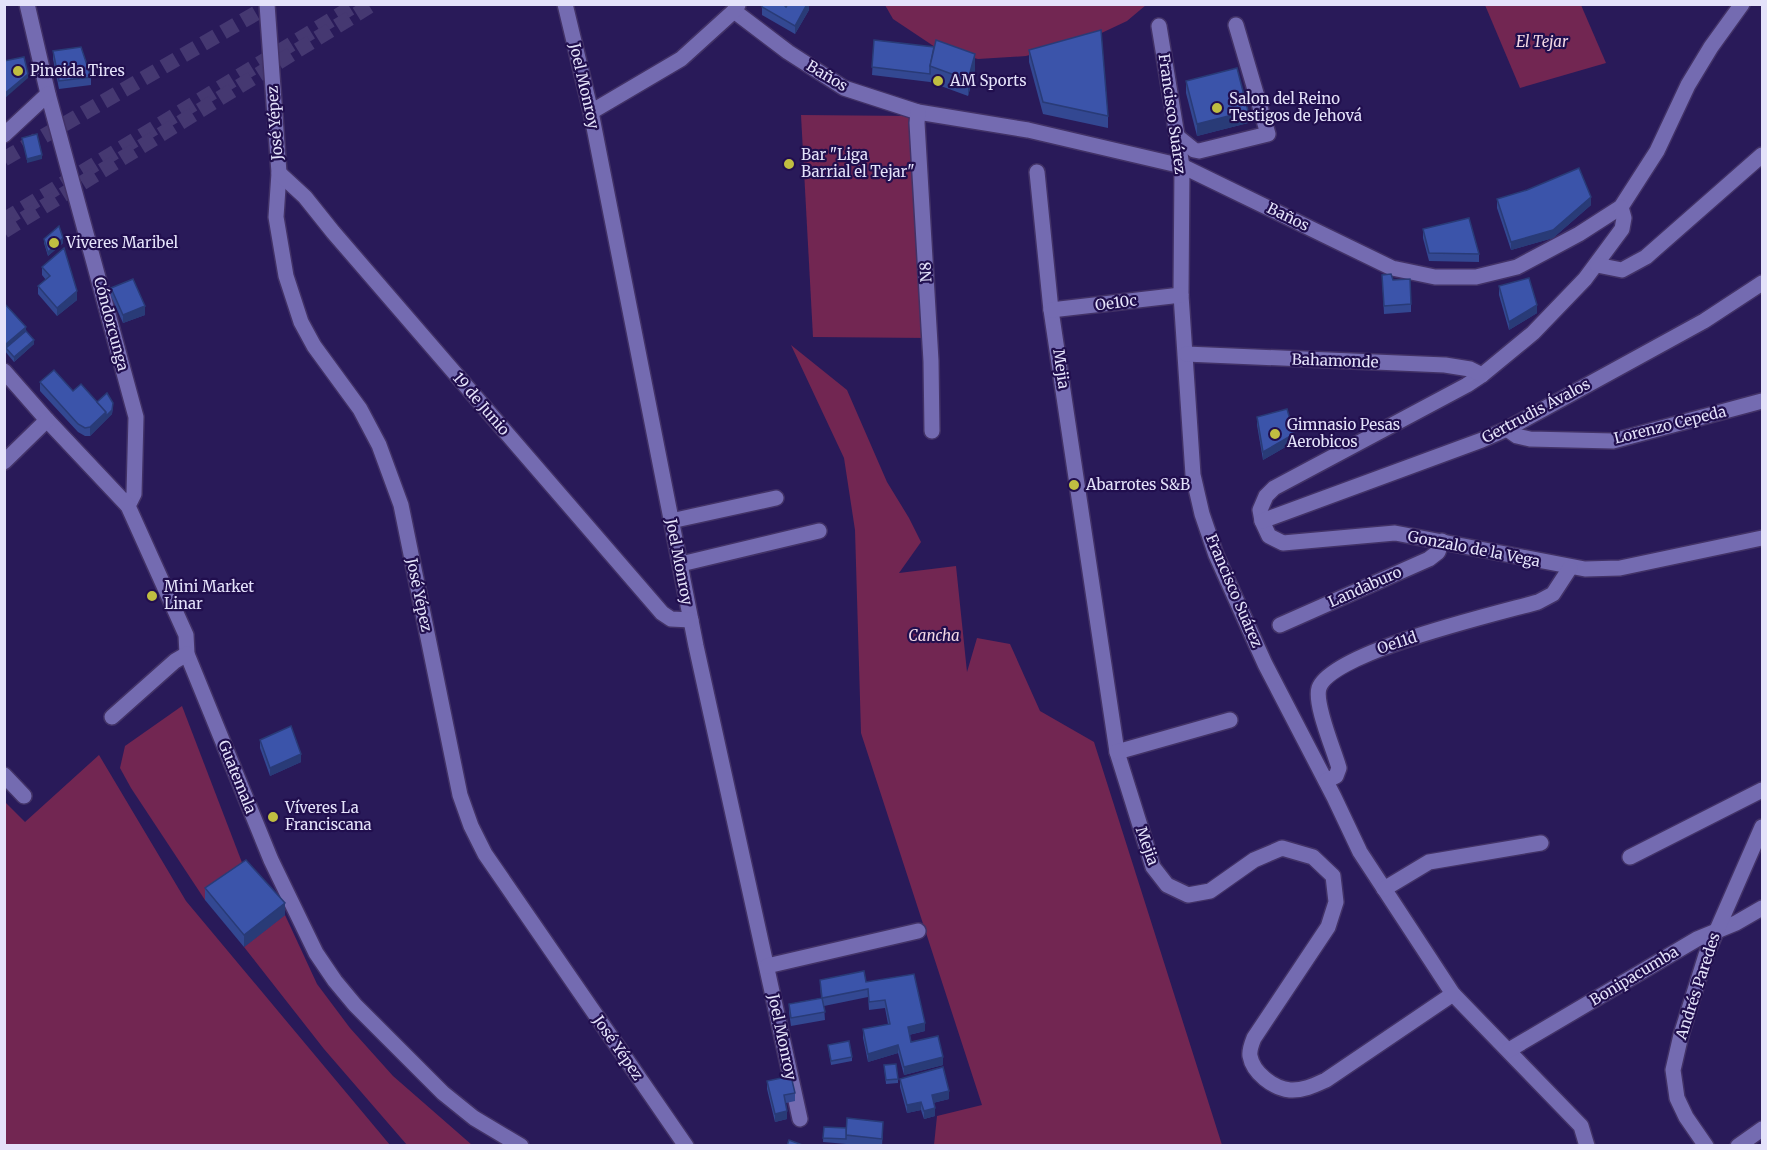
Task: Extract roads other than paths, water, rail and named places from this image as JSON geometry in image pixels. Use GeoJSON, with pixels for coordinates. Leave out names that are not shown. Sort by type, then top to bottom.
{"type":"FeatureCollection","features":[{"type":"Feature","properties":{"kind":"street","name":"Cóndorcunga"},"geometry":{"type":"LineString","coordinates":[[27,4],[48,94],[136,417],[134,494],[128,507]]}},
{"type":"Feature","properties":{"kind":"street","name":"José Yépez"},"geometry":{"type":"LineString","coordinates":[[267,4],[279,173],[276,217],[286,276],[302,322],[328,368],[360,409],[379,445],[401,505],[460,795],[471,826],[485,854],[686,1146]]}},
{"type":"Feature","properties":{"kind":"street","name":"Joel Monroy"},"geometry":{"type":"LineString","coordinates":[[566,4],[591,112],[691,620],[800,1119]]}},
{"type":"Feature","properties":{"kind":"street","name":"Baños"},"geometry":{"type":"LineString","coordinates":[[735,7],[788,52],[843,88],[918,112],[1028,130],[1182,166],[1392,268],[1435,277],[1476,277],[1517,267],[1579,234],[1621,207],[1656,151],[1688,85],[1711,47],[1742,4]]}},
{"type":"Feature","properties":{"kind":"street"},"geometry":{"type":"LineString","coordinates":[[591,112],[681,59],[735,7]]}},
{"type":"Feature","properties":{"kind":"street"},"geometry":{"type":"LineString","coordinates":[[1178,137],[1194,150],[1199,151],[1268,135],[1236,25]]}},
{"type":"Feature","properties":{"kind":"street","name":"Francisco Suárez"},"geometry":{"type":"LineString","coordinates":[[1159,26],[1182,166],[1181,295],[1193,475],[1202,514],[1216,555],[1265,664],[1360,852],[1453,994],[1509,1050]]}},
{"type":"Feature","properties":{"kind":"street"},"geometry":{"type":"LineString","coordinates":[[4,135],[48,94]]}},
{"type":"Feature","properties":{"kind":"street","name":"N8"},"geometry":{"type":"LineString","coordinates":[[918,112],[931,361],[932,431]]}},
{"type":"Feature","properties":{"kind":"street"},"geometry":{"type":"LineString","coordinates":[[1597,265],[1622,270],[1646,257],[1762,155]]}},
{"type":"Feature","properties":{"kind":"street","name":"Mejia"},"geometry":{"type":"LineString","coordinates":[[1037,172],[1051,310],[1117,752],[1153,867],[1167,885],[1188,895],[1210,891],[1254,860],[1282,848],[1313,857],[1334,876],[1336,902],[1328,927],[1254,1038],[1249,1054],[1256,1071],[1271,1083],[1290,1090],[1308,1088],[1326,1080],[1453,994]]}},
{"type":"Feature","properties":{"kind":"street","name":"19 de Junio"},"geometry":{"type":"LineString","coordinates":[[279,173],[305,197],[662,613],[671,619],[691,620]]}},
{"type":"Feature","properties":{"kind":"street"},"geometry":{"type":"LineString","coordinates":[[1262,521],[1260,510],[1266,496],[1274,488],[1467,385],[1533,333],[1574,293],[1622,230],[1624,218],[1621,207]]}},
{"type":"Feature","properties":{"kind":"street","name":"Gertrudis Ávalos"},"geometry":{"type":"LineString","coordinates":[[1262,521],[1507,429],[1704,321],[1762,283]]}},
{"type":"Feature","properties":{"kind":"street","name":"Oe10c"},"geometry":{"type":"LineString","coordinates":[[1051,310],[1181,295]]}},
{"type":"Feature","properties":{"kind":"street","name":"Bahamonde"},"geometry":{"type":"LineString","coordinates":[[1186,354],[1445,365],[1470,369],[1482,375]]}},
{"type":"Feature","properties":{"kind":"street","name":"Guatemala"},"geometry":{"type":"LineString","coordinates":[[4,371],[128,507],[186,635],[187,654],[271,860],[316,953],[335,981],[356,1005],[443,1093],[474,1118],[521,1146]]}},
{"type":"Feature","properties":{"kind":"street","name":"Lorenzo Cepeda"},"geometry":{"type":"LineString","coordinates":[[1507,429],[1517,436],[1530,439],[1613,441],[1762,401]]}},
{"type":"Feature","properties":{"kind":"street"},"geometry":{"type":"LineString","coordinates":[[4,462],[47,420]]}},
{"type":"Feature","properties":{"kind":"street"},"geometry":{"type":"LineString","coordinates":[[671,521],[776,498]]}},
{"type":"Feature","properties":{"kind":"street","name":"Gonzalo de la Vega"},"geometry":{"type":"LineString","coordinates":[[1262,521],[1269,536],[1283,543],[1395,533],[1570,568],[1620,568],[1762,538]]}},
{"type":"Feature","properties":{"kind":"street"},"geometry":{"type":"LineString","coordinates":[[681,564],[819,531]]}},
{"type":"Feature","properties":{"kind":"street","name":"Landaburo"},"geometry":{"type":"LineString","coordinates":[[1280,625],[1429,559],[1438,552],[1442,541]]}},
{"type":"Feature","properties":{"kind":"street","name":"Oe11d"},"geometry":{"type":"LineString","coordinates":[[1326,781],[1336,776],[1339,768],[1318,700],[1320,687],[1329,675],[1376,649],[1538,602],[1553,594],[1570,568]]}},
{"type":"Feature","properties":{"kind":"street"},"geometry":{"type":"LineString","coordinates":[[112,717],[175,660],[187,654]]}},
{"type":"Feature","properties":{"kind":"street"},"geometry":{"type":"LineString","coordinates":[[1117,752],[1230,720]]}},
{"type":"Feature","properties":{"kind":"street"},"geometry":{"type":"LineString","coordinates":[[4,775],[24,796]]}},
{"type":"Feature","properties":{"kind":"street"},"geometry":{"type":"LineString","coordinates":[[1630,857],[1762,790]]}},
{"type":"Feature","properties":{"kind":"street","name":"Andrés Paredes"},"geometry":{"type":"LineString","coordinates":[[1706,1146],[1686,1117],[1677,1098],[1673,1070],[1681,1035],[1715,932],[1762,827]]}},
{"type":"Feature","properties":{"kind":"street"},"geometry":{"type":"LineString","coordinates":[[1384,889],[1429,862],[1541,843]]}},
{"type":"Feature","properties":{"kind":"street","name":"Bonipacumba"},"geometry":{"type":"LineString","coordinates":[[1509,1050],[1697,939],[1762,908]]}},
{"type":"Feature","properties":{"kind":"street"},"geometry":{"type":"LineString","coordinates":[[767,966],[918,931]]}},
{"type":"Feature","properties":{"kind":"street"},"geometry":{"type":"LineString","coordinates":[[1509,1050],[1581,1126],[1587,1146]]}},
{"type":"Feature","properties":{"kind":"street"},"geometry":{"type":"LineString","coordinates":[[1738,1146],[1762,1129]]}},
{"type":"Feature","properties":{"kind":"tunnel"},"geometry":{"type":"LineString","coordinates":[[4,159],[272,4]]}},
{"type":"Feature","properties":{"kind":"tunnel"},"geometry":{"type":"LineString","coordinates":[[4,220],[357,4]]}},
{"type":"Feature","properties":{"kind":"tunnel"},"geometry":{"type":"LineString","coordinates":[[4,231],[373,4]]}},
{"type":"Feature","properties":{"kind":"place","name":"Pineida Tires"},"geometry":{"type":"Point","coordinates":[18,71]}},
{"type":"Feature","properties":{"kind":"place","name":"AM Sports"},"geometry":{"type":"Point","coordinates":[938,81]}},
{"type":"Feature","properties":{"kind":"place","name":"Salon del Reino Testigos de Jehová"},"geometry":{"type":"Point","coordinates":[1217,108]}},
{"type":"Feature","properties":{"kind":"place","name":"Bar \"Liga Barrial el Tejar\""},"geometry":{"type":"Point","coordinates":[789,164]}},
{"type":"Feature","properties":{"kind":"place","name":"Viveres Maribel"},"geometry":{"type":"Point","coordinates":[54,243]}},
{"type":"Feature","properties":{"kind":"place","name":"Gimnasio Pesas Aerobicos"},"geometry":{"type":"Point","coordinates":[1275,434]}},
{"type":"Feature","properties":{"kind":"place","name":"Abarrotes S&B"},"geometry":{"type":"Point","coordinates":[1074,485]}},
{"type":"Feature","properties":{"kind":"place","name":"Mini Market Linar"},"geometry":{"type":"Point","coordinates":[152,596]}},
{"type":"Feature","properties":{"kind":"place","name":"Víveres La Franciscana"},"geometry":{"type":"Point","coordinates":[273,817]}},
{"type":"Feature","properties":{"kind":"park label","name":"El Tejar"},"geometry":{"type":"Point","coordinates":[1542,42]}},
{"type":"Feature","properties":{"kind":"park label","name":"Cancha"},"geometry":{"type":"Point","coordinates":[934,636]}}]}
